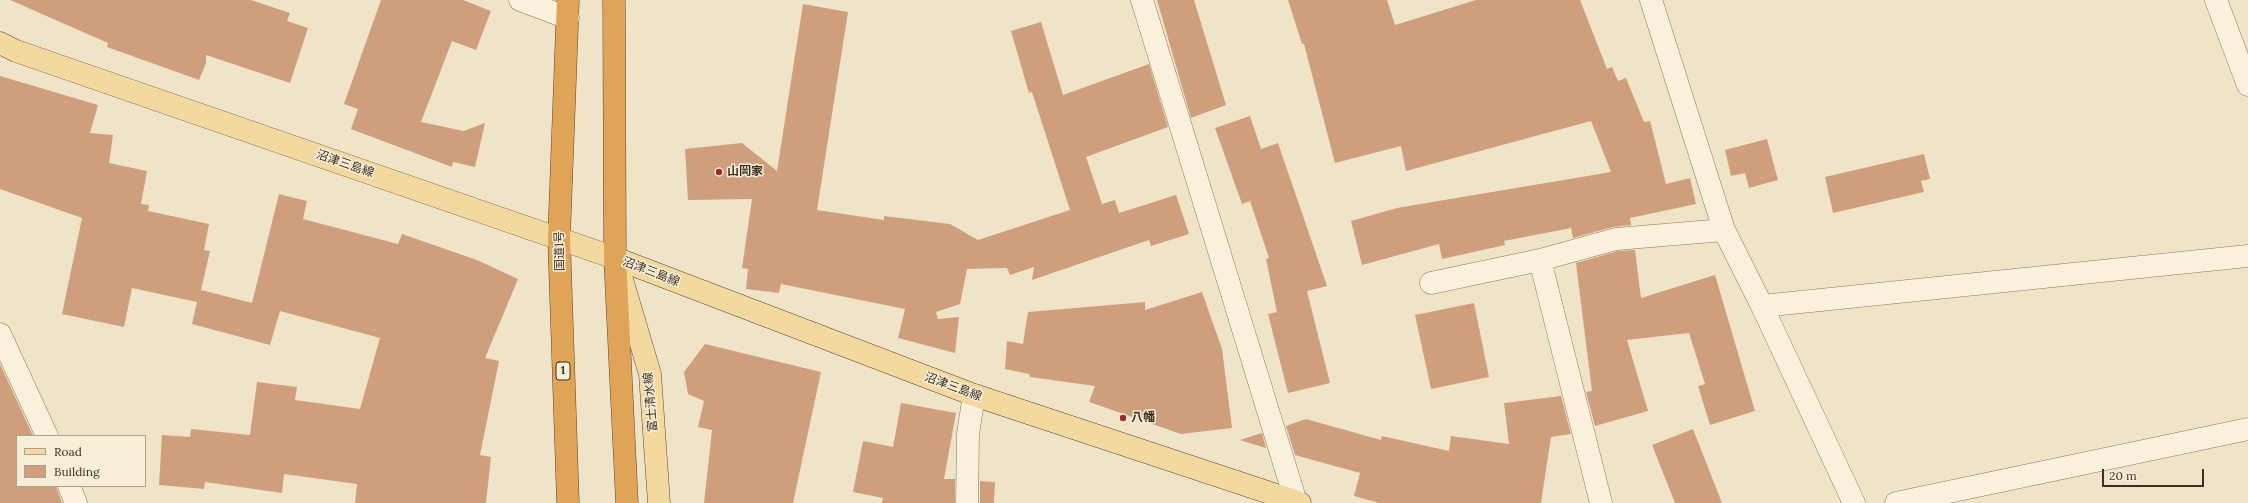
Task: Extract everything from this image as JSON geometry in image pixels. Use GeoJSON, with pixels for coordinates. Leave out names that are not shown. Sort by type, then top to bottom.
{"type":"FeatureCollection","features":[{"type":"Feature","properties":{"kind":"highway"},"geometry":{"type":"LineString","coordinates":[[614,0],[616,258],[627,503]]}},
{"type":"Feature","properties":{"kind":"highway","name":"国道1号"},"geometry":{"type":"LineString","coordinates":[[568,9],[559,238],[568,503]]}},
{"type":"Feature","properties":{"kind":"main road","name":"沼津三島線"},"geometry":{"type":"LineString","coordinates":[[0,43],[16,51],[616,258],[974,395],[1298,502]]}},
{"type":"Feature","properties":{"kind":"main road","name":"富士清水線"},"geometry":{"type":"LineString","coordinates":[[616,258],[650,374],[659,503]]}},
{"type":"Feature","properties":{"kind":"street"},"geometry":{"type":"LineString","coordinates":[[520,0],[568,9]]}},
{"type":"Feature","properties":{"kind":"street"},"geometry":{"type":"LineString","coordinates":[[1142,0],[1298,502]]}},
{"type":"Feature","properties":{"kind":"street"},"geometry":{"type":"LineString","coordinates":[[1651,0],[1724,230],[1762,306],[1854,503]]}},
{"type":"Feature","properties":{"kind":"street"},"geometry":{"type":"LineString","coordinates":[[2216,0],[2246,71]]}},
{"type":"Feature","properties":{"kind":"street"},"geometry":{"type":"LineString","coordinates":[[1431,283],[1540,260],[1616,239],[1724,230]]}},
{"type":"Feature","properties":{"kind":"street"},"geometry":{"type":"LineString","coordinates":[[1762,306],[2248,256]]}},
{"type":"Feature","properties":{"kind":"street"},"geometry":{"type":"LineString","coordinates":[[1540,260],[1602,503]]}},
{"type":"Feature","properties":{"kind":"street"},"geometry":{"type":"LineString","coordinates":[[0,334],[47,435]]}},
{"type":"Feature","properties":{"kind":"street"},"geometry":{"type":"LineString","coordinates":[[967,503],[968,434],[974,395]]}},
{"type":"Feature","properties":{"kind":"street"},"geometry":{"type":"LineString","coordinates":[[1896,503],[2248,429]]}},
{"type":"Feature","properties":{"kind":"street"},"geometry":{"type":"LineString","coordinates":[[69,487],[76,503]]}},
{"type":"Feature","properties":{"kind":"building"},"geometry":{"type":"Polygon","coordinates":[[[10,0],[251,0],[290,13],[287,21],[308,28],[290,83],[206,55],[206,63],[199,80],[107,47],[108,43],[10,0]]]}},
{"type":"Feature","properties":{"kind":"building"},"geometry":{"type":"Polygon","coordinates":[[[381,0],[463,0],[491,11],[476,50],[452,41],[421,122],[464,131],[485,123],[475,167],[453,162],[452,167],[351,129],[358,109],[344,104],[381,0]]]}},
{"type":"Feature","properties":{"kind":"building"},"geometry":{"type":"Polygon","coordinates":[[[1157,0],[1194,0],[1226,105],[1191,118],[1157,0]]]}},
{"type":"Feature","properties":{"kind":"building"},"geometry":{"type":"Polygon","coordinates":[[[1288,0],[1387,0],[1395,25],[1476,0],[1580,0],[1607,69],[1612,67],[1618,81],[1626,78],[1644,122],[1650,121],[1666,184],[1690,178],[1696,204],[1630,218],[1631,225],[1613,227],[1573,238],[1571,228],[1504,241],[1505,245],[1442,259],[1439,244],[1362,265],[1351,221],[1397,208],[1611,172],[1591,121],[1406,171],[1401,146],[1335,163],[1304,44],[1302,44],[1288,0]]]}},
{"type":"Feature","properties":{"kind":"building"},"geometry":{"type":"Polygon","coordinates":[[[803,4],[848,12],[817,210],[884,220],[884,216],[950,224],[978,240],[1070,210],[1032,92],[1029,93],[1011,31],[1041,22],[1063,95],[1149,64],[1168,127],[1086,157],[1102,204],[1115,200],[1119,213],[1176,195],[1189,234],[1151,246],[1149,240],[1032,280],[1034,267],[1010,275],[1007,268],[967,269],[960,304],[936,312],[938,319],[959,317],[955,353],[898,338],[905,309],[781,284],[779,293],[746,289],[748,269],[742,268],[752,199],[688,200],[685,149],[742,143],[777,171],[803,4]]]}},
{"type":"Feature","properties":{"kind":"building"},"geometry":{"type":"Polygon","coordinates":[[[0,76],[98,105],[90,133],[113,135],[109,163],[147,171],[141,204],[149,205],[148,211],[209,224],[204,250],[210,251],[201,290],[252,303],[279,194],[307,201],[303,219],[398,244],[402,234],[477,260],[518,279],[485,358],[499,361],[480,455],[491,457],[486,503],[355,503],[357,484],[284,474],[282,493],[205,482],[204,489],[159,485],[162,435],[190,437],[191,429],[250,435],[257,382],[297,387],[295,400],[360,409],[380,338],[280,311],[270,345],[192,324],[197,302],[132,288],[124,327],[62,314],[82,218],[0,189],[0,76]]]}},
{"type":"Feature","properties":{"kind":"building"},"geometry":{"type":"Polygon","coordinates":[[[1250,116],[1261,149],[1278,143],[1327,286],[1307,291],[1330,383],[1288,393],[1268,314],[1277,312],[1266,259],[1269,258],[1250,201],[1242,204],[1215,128],[1250,116]]]}},
{"type":"Feature","properties":{"kind":"building"},"geometry":{"type":"Polygon","coordinates":[[[1767,139],[1778,180],[1749,188],[1745,173],[1731,176],[1725,150],[1767,139]]]}},
{"type":"Feature","properties":{"kind":"building"},"geometry":{"type":"Polygon","coordinates":[[[1924,154],[1930,179],[1921,181],[1924,192],[1833,213],[1825,177],[1924,154]]]}},
{"type":"Feature","properties":{"kind":"building"},"geometry":{"type":"Polygon","coordinates":[[[1635,250],[1641,298],[1715,275],[1755,411],[1710,425],[1698,386],[1705,384],[1689,333],[1627,340],[1648,411],[1595,426],[1586,392],[1592,391],[1576,263],[1618,251],[1635,250]]]}},
{"type":"Feature","properties":{"kind":"building"},"geometry":{"type":"Polygon","coordinates":[[[1202,292],[1222,349],[1232,428],[1181,434],[1089,402],[1095,386],[1030,377],[1029,374],[1005,369],[1007,341],[1023,344],[1028,312],[1145,302],[1145,310],[1202,292]]]}},
{"type":"Feature","properties":{"kind":"building"},"geometry":{"type":"Polygon","coordinates":[[[1474,303],[1489,377],[1431,389],[1415,315],[1474,303]]]}},
{"type":"Feature","properties":{"kind":"building"},"geometry":{"type":"Polygon","coordinates":[[[705,344],[821,372],[793,503],[704,503],[712,430],[698,427],[704,401],[688,394],[684,372],[705,344]]]}},
{"type":"Feature","properties":{"kind":"building"},"geometry":{"type":"Polygon","coordinates":[[[0,364],[33,435],[16,435],[16,487],[56,487],[62,503],[0,503],[0,364]]]}},
{"type":"Feature","properties":{"kind":"building"},"geometry":{"type":"Polygon","coordinates":[[[1561,396],[1571,434],[1551,437],[1541,503],[1379,503],[1354,496],[1360,473],[1295,455],[1286,426],[1306,419],[1381,440],[1382,436],[1449,451],[1451,436],[1509,444],[1504,403],[1561,396]]]}},
{"type":"Feature","properties":{"kind":"building"},"geometry":{"type":"Polygon","coordinates":[[[901,403],[956,413],[944,479],[955,479],[955,503],[882,503],[883,498],[853,492],[863,441],[893,447],[901,403]]]}},
{"type":"Feature","properties":{"kind":"building"},"geometry":{"type":"Polygon","coordinates":[[[1693,429],[1722,503],[1675,503],[1652,445],[1693,429]]]}},
{"type":"Feature","properties":{"kind":"building"},"geometry":{"type":"Polygon","coordinates":[[[1262,433],[1266,448],[1240,440],[1262,433]]]}},
{"type":"Feature","properties":{"kind":"building"},"geometry":{"type":"Polygon","coordinates":[[[980,481],[995,482],[994,503],[980,503],[980,481]]]}},
{"type":"Feature","properties":{"kind":"place","name":"山岡家"},"geometry":{"type":"Point","coordinates":[719,172]}},
{"type":"Feature","properties":{"kind":"place","name":"八幡"},"geometry":{"type":"Point","coordinates":[1123,418]}}]}
